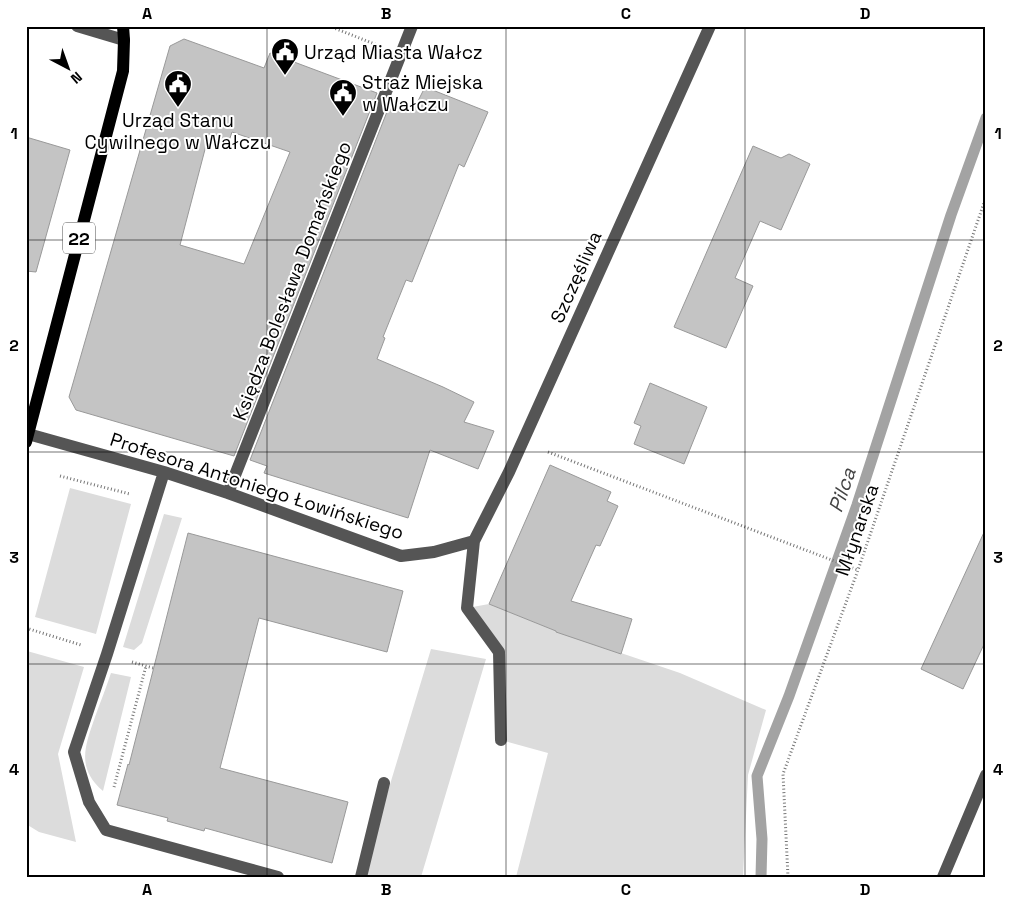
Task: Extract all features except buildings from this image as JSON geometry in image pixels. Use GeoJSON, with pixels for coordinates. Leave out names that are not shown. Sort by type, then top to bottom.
{"type":"FeatureCollection","features":[{"type":"Feature","properties":{"kind":"main road","name":"22"},"geometry":{"type":"LineString","coordinates":[[27,438],[31,404],[122,72],[123,26]]}},
{"type":"Feature","properties":{"kind":"street"},"geometry":{"type":"LineString","coordinates":[[76,26],[124,40]]}},
{"type":"Feature","properties":{"kind":"street","name":"Księdza Bolesława Domańskiego"},"geometry":{"type":"LineString","coordinates":[[228,493],[412,26]]}},
{"type":"Feature","properties":{"kind":"street","name":"Szczęśliwa"},"geometry":{"type":"LineString","coordinates":[[474,541],[509,472],[710,26]]}},
{"type":"Feature","properties":{"kind":"street","name":"Profesora Antoniego Łowińskiego"},"geometry":{"type":"LineString","coordinates":[[27,438],[164,472],[228,493],[401,556],[434,552],[474,541]]}},
{"type":"Feature","properties":{"kind":"street"},"geometry":{"type":"LineString","coordinates":[[164,472],[74,752],[89,802],[106,830],[278,877]]}},
{"type":"Feature","properties":{"kind":"street"},"geometry":{"type":"LineString","coordinates":[[474,541],[467,608],[499,652],[501,740]]}},
{"type":"Feature","properties":{"kind":"street"},"geometry":{"type":"LineString","coordinates":[[943,877],[986,775]]}},
{"type":"Feature","properties":{"kind":"street"},"geometry":{"type":"LineString","coordinates":[[361,877],[384,783]]}},
{"type":"Feature","properties":{"kind":"path"},"geometry":{"type":"LineString","coordinates":[[329,26],[401,54]]}},
{"type":"Feature","properties":{"kind":"path","name":"Młynarska"},"geometry":{"type":"LineString","coordinates":[[788,877],[783,774],[858,570],[986,197]]}},
{"type":"Feature","properties":{"kind":"path"},"geometry":{"type":"LineString","coordinates":[[522,442],[858,570]]}},
{"type":"Feature","properties":{"kind":"path"},"geometry":{"type":"LineString","coordinates":[[60,476],[155,500]]}},
{"type":"Feature","properties":{"kind":"path"},"geometry":{"type":"LineString","coordinates":[[114,790],[146,666]]}},
{"type":"Feature","properties":{"kind":"shaded area"},"geometry":{"type":"Polygon","coordinates":[[[70,488],[131,504],[96,634],[35,617],[70,488]]]}},
{"type":"Feature","properties":{"kind":"shaded area"},"geometry":{"type":"Polygon","coordinates":[[[164,514],[182,518],[142,643],[134,650],[123,647],[164,514]]]}},
{"type":"Feature","properties":{"kind":"shaded area"},"geometry":{"type":"Polygon","coordinates":[[[489,604],[556,631],[680,673],[766,710],[748,775],[743,877],[516,877],[548,753],[501,740],[499,652],[467,608],[489,604]]]}},
{"type":"Feature","properties":{"kind":"shaded area"},"geometry":{"type":"Polygon","coordinates":[[[431,649],[486,659],[421,877],[362,877],[431,649]]]}},
{"type":"Feature","properties":{"kind":"shaded area"},"geometry":{"type":"Polygon","coordinates":[[[27,651],[84,667],[58,754],[76,842],[39,832],[26,824],[27,651]]]}},
{"type":"Feature","properties":{"kind":"shaded area"},"geometry":{"type":"Polygon","coordinates":[[[111,673],[131,677],[103,791],[89,774],[85,756],[88,738],[111,673]]]}},
{"type":"Feature","properties":{"kind":"waterway","name":"Pilca"},"geometry":{"type":"LineString","coordinates":[[761,877],[762,839],[757,776],[789,696],[857,505],[951,215],[986,118]]}},
{"type":"Feature","properties":{"kind":"place","name":"Urząd Miasta Wałcz"},"geometry":{"type":"Point","coordinates":[285,76]}},
{"type":"Feature","properties":{"kind":"place","name":"Urząd Stanu Cywilnego w Wałczu"},"geometry":{"type":"Point","coordinates":[178,108]}},
{"type":"Feature","properties":{"kind":"place","name":"Straż Miejska w Wałczu"},"geometry":{"type":"Point","coordinates":[343,117]}}]}
